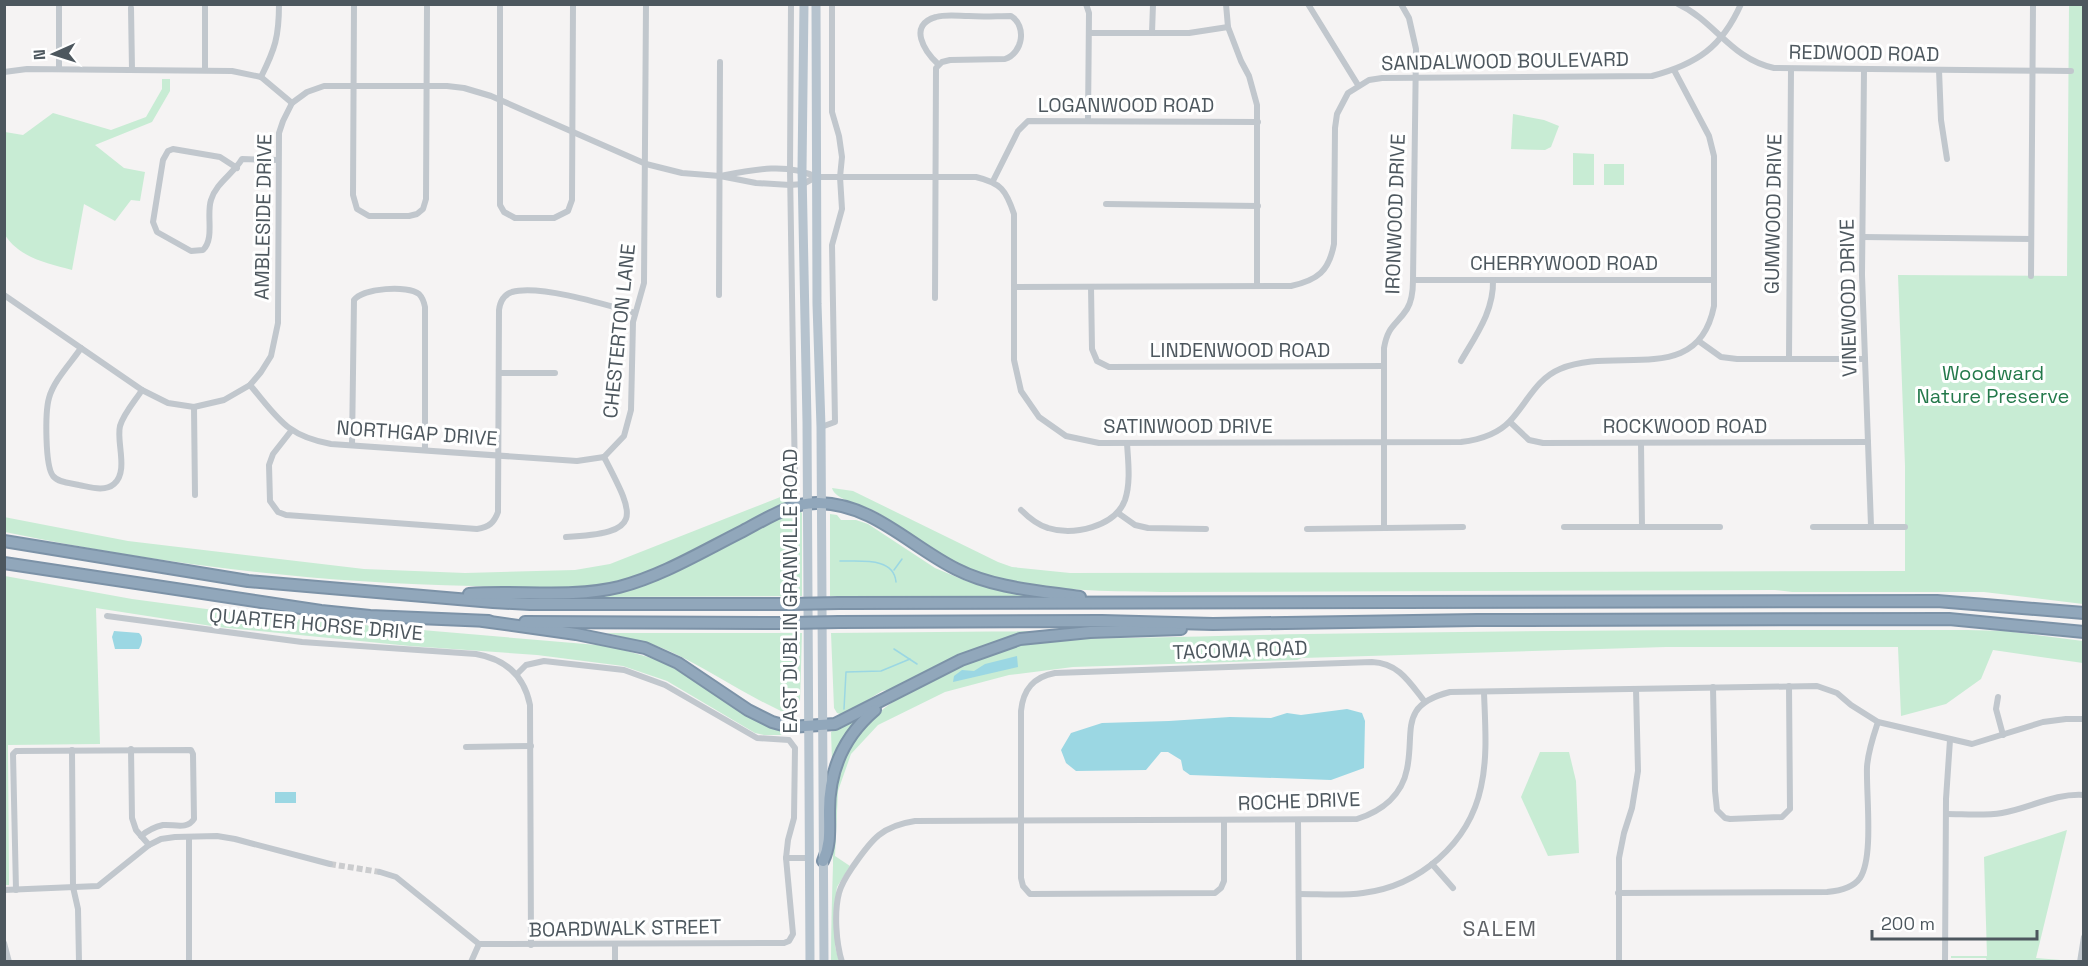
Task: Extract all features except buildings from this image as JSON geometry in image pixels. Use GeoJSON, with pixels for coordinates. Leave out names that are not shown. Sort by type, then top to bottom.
{"type":"FeatureCollection","features":[{"type":"Feature","properties":{"kind":"highway"},"geometry":{"type":"LineString","coordinates":[[439,598],[472,594],[580,592],[617,587],[667,569],[795,506],[821,503],[860,510],[956,569],[975,577],[999,584],[1119,602]]}},
{"type":"Feature","properties":{"kind":"highway"},"geometry":{"type":"LineString","coordinates":[[4,541],[248,581],[530,604],[1937,601],[2084,614]]}},
{"type":"Feature","properties":{"kind":"highway"},"geometry":{"type":"LineString","coordinates":[[4,563],[310,610],[370,616],[483,621],[1250,623],[1949,619],[2084,632]]}},
{"type":"Feature","properties":{"kind":"highway"},"geometry":{"type":"LineString","coordinates":[[483,621],[576,634],[645,648],[678,663],[760,717],[780,724],[808,727],[845,720],[962,660],[1020,639],[1090,632],[1175,630],[1250,623]]}},
{"type":"Feature","properties":{"kind":"highway"},"geometry":{"type":"LineString","coordinates":[[824,861],[829,848],[829,792],[835,765],[853,732],[889,698]]}},
{"type":"Feature","properties":{"kind":"main road","name":"EAST DUBLIN GRANVILLE ROAD"},"geometry":{"type":"LineString","coordinates":[[804,4],[802,170],[808,503],[810,962]]}},
{"type":"Feature","properties":{"kind":"main road","name":"EAST DUBLIN GRANVILLE ROAD"},"geometry":{"type":"LineString","coordinates":[[816,4],[824,962]]}},
{"type":"Feature","properties":{"kind":"street"},"geometry":{"type":"LineString","coordinates":[[59,4],[59,69]]}},
{"type":"Feature","properties":{"kind":"street"},"geometry":{"type":"LineString","coordinates":[[205,4],[205,70]]}},
{"type":"Feature","properties":{"kind":"street"},"geometry":{"type":"LineString","coordinates":[[261,77],[275,49],[279,31],[279,4]]}},
{"type":"Feature","properties":{"kind":"street"},"geometry":{"type":"LineString","coordinates":[[354,4],[353,195],[357,209],[369,216],[417,214],[423,209],[426,199],[427,7]]}},
{"type":"Feature","properties":{"kind":"street"},"geometry":{"type":"LineString","coordinates":[[500,4],[499,199],[504,212],[515,218],[562,216],[568,211],[572,200],[573,4]]}},
{"type":"Feature","properties":{"kind":"street","name":"CHESTERTON LANE"},"geometry":{"type":"LineString","coordinates":[[604,457],[624,436],[631,410],[632,340],[635,314],[644,284],[646,4]]}},
{"type":"Feature","properties":{"kind":"street","name":"EAST DUBLIN GRANVILLE ROAD"},"geometry":{"type":"LineString","coordinates":[[791,4],[790,184],[795,483]]}},
{"type":"Feature","properties":{"kind":"street","name":"EAST DUBLIN GRANVILLE ROAD"},"geometry":{"type":"LineString","coordinates":[[821,427],[835,422],[832,245],[842,209],[841,147],[832,112],[832,4]]}},
{"type":"Feature","properties":{"kind":"street"},"geometry":{"type":"LineString","coordinates":[[1086,4],[1089,14],[1088,120]]}},
{"type":"Feature","properties":{"kind":"street"},"geometry":{"type":"LineString","coordinates":[[1152,33],[1153,4]]}},
{"type":"Feature","properties":{"kind":"street"},"geometry":{"type":"LineString","coordinates":[[1226,4],[1228,27],[1249,76],[1257,105],[1257,286]]}},
{"type":"Feature","properties":{"kind":"street"},"geometry":{"type":"LineString","coordinates":[[1308,4],[1358,85]]}},
{"type":"Feature","properties":{"kind":"street"},"geometry":{"type":"LineString","coordinates":[[1403,6],[1411,4]]}},
{"type":"Feature","properties":{"kind":"street","name":"REDWOOD ROAD"},"geometry":{"type":"LineString","coordinates":[[1678,4],[1694,14],[1743,57],[1757,65],[1774,68],[2071,71]]}},
{"type":"Feature","properties":{"kind":"street"},"geometry":{"type":"LineString","coordinates":[[1722,39],[1741,4]]}},
{"type":"Feature","properties":{"kind":"street"},"geometry":{"type":"LineString","coordinates":[[2031,276],[2033,4]]}},
{"type":"Feature","properties":{"kind":"street","name":"IRONWOOD DRIVE"},"geometry":{"type":"LineString","coordinates":[[1384,528],[1386,335],[1392,324],[1407,309],[1412,297],[1413,280],[1414,38],[1403,6]]}},
{"type":"Feature","properties":{"kind":"street"},"geometry":{"type":"LineString","coordinates":[[131,8],[132,70]]}},
{"type":"Feature","properties":{"kind":"street"},"geometry":{"type":"LineString","coordinates":[[1011,16],[1019,25],[1018,50],[1013,57],[950,60],[938,64],[922,45],[920,35],[928,20],[936,17],[1011,16]]}},
{"type":"Feature","properties":{"kind":"street"},"geometry":{"type":"LineString","coordinates":[[1089,33],[1190,33],[1228,27]]}},
{"type":"Feature","properties":{"kind":"street","name":"SANDALWOOD BOULEVARD"},"geometry":{"type":"LineString","coordinates":[[1014,287],[1291,286],[1308,283],[1323,272],[1331,259],[1334,244],[1337,114],[1348,93],[1358,85],[1369,80],[1415,78],[1652,76],[1674,70],[1705,54],[1722,39]]}},
{"type":"Feature","properties":{"kind":"street"},"geometry":{"type":"LineString","coordinates":[[719,295],[720,62]]}},
{"type":"Feature","properties":{"kind":"street"},"geometry":{"type":"LineString","coordinates":[[935,298],[935,73],[938,64]]}},
{"type":"Feature","properties":{"kind":"street"},"geometry":{"type":"LineString","coordinates":[[4,72],[27,69],[232,70],[261,77],[292,103],[307,92],[324,86],[427,85],[465,88],[646,164],[682,173],[756,183],[803,184],[816,177]]}},
{"type":"Feature","properties":{"kind":"street","name":"GUMWOOD DRIVE"},"geometry":{"type":"LineString","coordinates":[[1789,359],[1791,69]]}},
{"type":"Feature","properties":{"kind":"street"},"geometry":{"type":"LineString","coordinates":[[1674,70],[1709,136],[1714,156],[1714,306],[1712,319],[1700,342],[1721,357],[1737,359],[1865,359]]}},
{"type":"Feature","properties":{"kind":"street","name":"VINEWOOD DRIVE"},"geometry":{"type":"LineString","coordinates":[[1864,70],[1863,237],[1871,526]]}},
{"type":"Feature","properties":{"kind":"street"},"geometry":{"type":"LineString","coordinates":[[1940,70],[1941,120],[1947,159]]}},
{"type":"Feature","properties":{"kind":"street","name":"AMBLESIDE DRIVE"},"geometry":{"type":"LineString","coordinates":[[5,295],[142,390],[168,403],[194,407],[224,400],[250,385],[271,356],[278,323],[279,134],[292,103]]}},
{"type":"Feature","properties":{"kind":"street","name":"LOGANWOOD ROAD"},"geometry":{"type":"LineString","coordinates":[[993,181],[1022,125],[1035,120],[1258,122]]}},
{"type":"Feature","properties":{"kind":"street"},"geometry":{"type":"LineString","coordinates":[[237,168],[220,157],[173,149],[166,153],[153,222],[156,232],[191,251],[199,251],[207,244],[211,197],[237,168],[242,159],[278,160]]}},
{"type":"Feature","properties":{"kind":"street"},"geometry":{"type":"LineString","coordinates":[[720,177],[756,169],[802,170],[816,177],[976,177],[993,181]]}},
{"type":"Feature","properties":{"kind":"street","name":"SATINWOOD DRIVE"},"geometry":{"type":"LineString","coordinates":[[993,181],[1008,195],[1014,214],[1014,360],[1021,391],[1039,417],[1066,436],[1099,443],[1475,441],[1498,431],[1510,422],[1540,383],[1559,369],[1576,363],[1596,360],[1657,359],[1674,356],[1700,342]]}},
{"type":"Feature","properties":{"kind":"street"},"geometry":{"type":"LineString","coordinates":[[1106,204],[1257,206]]}},
{"type":"Feature","properties":{"kind":"street"},"geometry":{"type":"LineString","coordinates":[[1863,237],[2031,239]]}},
{"type":"Feature","properties":{"kind":"street","name":"CHERRYWOOD ROAD"},"geometry":{"type":"LineString","coordinates":[[1413,280],[1714,280]]}},
{"type":"Feature","properties":{"kind":"street"},"geometry":{"type":"LineString","coordinates":[[1461,361],[1489,312],[1493,280]]}},
{"type":"Feature","properties":{"kind":"street","name":"LINDENWOOD ROAD"},"geometry":{"type":"LineString","coordinates":[[1091,287],[1092,349],[1097,361],[1109,367],[1384,366]]}},
{"type":"Feature","properties":{"kind":"street"},"geometry":{"type":"LineString","coordinates":[[352,445],[353,308],[356,297],[372,290],[407,290],[416,292],[423,299],[425,307],[425,450]]}},
{"type":"Feature","properties":{"kind":"street"},"geometry":{"type":"LineString","coordinates":[[291,430],[273,454],[269,465],[269,496],[272,507],[278,513],[477,529],[492,524],[498,512],[498,310],[503,298],[512,292],[565,295],[635,314]]}},
{"type":"Feature","properties":{"kind":"street"},"geometry":{"type":"LineString","coordinates":[[793,324],[806,323]]}},
{"type":"Feature","properties":{"kind":"street"},"geometry":{"type":"LineString","coordinates":[[81,348],[53,388],[49,399],[48,462],[52,474],[62,482],[99,488],[107,488],[114,484],[119,478],[121,469],[120,428],[125,415],[142,390]]}},
{"type":"Feature","properties":{"kind":"street"},"geometry":{"type":"LineString","coordinates":[[499,373],[555,374]]}},
{"type":"Feature","properties":{"kind":"street","name":"NORTHGAP DRIVE"},"geometry":{"type":"LineString","coordinates":[[250,385],[291,430],[312,440],[352,445],[577,461],[604,457]]}},
{"type":"Feature","properties":{"kind":"street"},"geometry":{"type":"LineString","coordinates":[[194,407],[195,495]]}},
{"type":"Feature","properties":{"kind":"street","name":"ROCKWOOD ROAD"},"geometry":{"type":"LineString","coordinates":[[1510,422],[1529,440],[1543,443],[1868,442]]}},
{"type":"Feature","properties":{"kind":"street"},"geometry":{"type":"LineString","coordinates":[[1021,510],[1034,522],[1049,529],[1095,527],[1108,521],[1118,513],[1127,490],[1127,443]]}},
{"type":"Feature","properties":{"kind":"street"},"geometry":{"type":"LineString","coordinates":[[1641,443],[1642,527]]}},
{"type":"Feature","properties":{"kind":"street"},"geometry":{"type":"LineString","coordinates":[[566,537],[608,533],[622,526],[628,518],[627,506],[604,457]]}},
{"type":"Feature","properties":{"kind":"street"},"geometry":{"type":"LineString","coordinates":[[1118,513],[1135,525],[1148,528],[1206,529]]}},
{"type":"Feature","properties":{"kind":"street"},"geometry":{"type":"LineString","coordinates":[[1307,528],[1463,527]]}},
{"type":"Feature","properties":{"kind":"street"},"geometry":{"type":"LineString","coordinates":[[1564,528],[1720,527]]}},
{"type":"Feature","properties":{"kind":"street"},"geometry":{"type":"LineString","coordinates":[[1813,527],[1905,527]]}},
{"type":"Feature","properties":{"kind":"street","name":"QUARTER HORSE DRIVE"},"geometry":{"type":"LineString","coordinates":[[107,616],[302,642],[476,654],[498,659],[517,674]]}},
{"type":"Feature","properties":{"kind":"street","name":"EAST DUBLIN GRANVILLE ROAD"},"geometry":{"type":"LineString","coordinates":[[517,674],[526,665],[544,661],[624,670],[665,685],[757,738],[789,740],[795,748],[794,818],[786,858],[793,934],[789,941]]}},
{"type":"Feature","properties":{"kind":"street","name":"TACOMA ROAD"},"geometry":{"type":"LineString","coordinates":[[1021,821],[1022,700],[1027,689],[1039,678],[1055,673],[1377,662],[1391,665],[1406,676],[1425,702]]}},
{"type":"Feature","properties":{"kind":"street"},"geometry":{"type":"LineString","coordinates":[[517,674],[525,687],[530,705],[531,945]]}},
{"type":"Feature","properties":{"kind":"street"},"geometry":{"type":"LineString","coordinates":[[1713,687],[1715,805],[1720,814],[1730,819],[1756,819],[1782,817],[1787,813],[1791,803],[1789,686]]}},
{"type":"Feature","properties":{"kind":"street"},"geometry":{"type":"LineString","coordinates":[[1425,702],[1436,695],[1449,692],[1817,686],[1831,690],[1860,712],[1878,722],[1972,744],[2055,720],[2084,719]]}},
{"type":"Feature","properties":{"kind":"street"},"geometry":{"type":"LineString","coordinates":[[1618,962],[1620,852],[1632,808],[1638,771],[1636,689]]}},
{"type":"Feature","properties":{"kind":"street"},"geometry":{"type":"LineString","coordinates":[[1299,894],[1351,894],[1400,884],[1432,864],[1458,838],[1474,812],[1481,789],[1485,756],[1484,692]]}},
{"type":"Feature","properties":{"kind":"street"},"geometry":{"type":"LineString","coordinates":[[1998,697],[1996,709],[2003,735]]}},
{"type":"Feature","properties":{"kind":"street","name":"ROCHE DRIVE"},"geometry":{"type":"LineString","coordinates":[[842,962],[837,945],[839,893],[843,881],[881,832],[899,824],[915,821],[1357,819],[1375,812],[1390,801],[1404,781],[1407,770],[1409,729],[1413,718],[1425,702]]}},
{"type":"Feature","properties":{"kind":"street"},"geometry":{"type":"LineString","coordinates":[[1618,893],[1827,892],[1844,889],[1858,880],[1865,867],[1868,852],[1867,766],[1878,722]]}},
{"type":"Feature","properties":{"kind":"street"},"geometry":{"type":"LineString","coordinates":[[1945,962],[1946,814],[1950,740]]}},
{"type":"Feature","properties":{"kind":"street"},"geometry":{"type":"LineString","coordinates":[[466,747],[531,746]]}},
{"type":"Feature","properties":{"kind":"street"},"geometry":{"type":"LineString","coordinates":[[16,890],[14,752],[18,750],[189,749],[193,754],[194,819],[192,823],[185,826],[164,825],[141,836]]}},
{"type":"Feature","properties":{"kind":"street"},"geometry":{"type":"LineString","coordinates":[[72,750],[73,887],[78,909],[79,962]]}},
{"type":"Feature","properties":{"kind":"street"},"geometry":{"type":"LineString","coordinates":[[131,750],[132,819],[136,831],[149,845]]}},
{"type":"Feature","properties":{"kind":"street"},"geometry":{"type":"LineString","coordinates":[[1946,814],[2001,813],[2057,796],[2084,795]]}},
{"type":"Feature","properties":{"kind":"street"},"geometry":{"type":"LineString","coordinates":[[1021,821],[1022,878],[1025,890],[1037,895],[1215,893],[1224,881],[1224,820]]}},
{"type":"Feature","properties":{"kind":"street"},"geometry":{"type":"LineString","coordinates":[[1298,820],[1299,962]]}},
{"type":"Feature","properties":{"kind":"street"},"geometry":{"type":"LineString","coordinates":[[4,890],[98,886],[149,845],[161,839],[217,836],[330,864]]}},
{"type":"Feature","properties":{"kind":"street"},"geometry":{"type":"LineString","coordinates":[[189,837],[189,962]]}},
{"type":"Feature","properties":{"kind":"street"},"geometry":{"type":"LineString","coordinates":[[786,858],[809,858]]}},
{"type":"Feature","properties":{"kind":"street"},"geometry":{"type":"LineString","coordinates":[[1432,864],[1453,888]]}},
{"type":"Feature","properties":{"kind":"street"},"geometry":{"type":"LineString","coordinates":[[380,872],[396,877],[480,944],[471,962]]}},
{"type":"Feature","properties":{"kind":"street"},"geometry":{"type":"LineString","coordinates":[[2079,962],[2084,937]]}},
{"type":"Feature","properties":{"kind":"street","name":"BOARDWALK STREET"},"geometry":{"type":"LineString","coordinates":[[480,944],[784,943],[789,941]]}},
{"type":"Feature","properties":{"kind":"street"},"geometry":{"type":"LineString","coordinates":[[4,943],[9,962]]}},
{"type":"Feature","properties":{"kind":"street"},"geometry":{"type":"LineString","coordinates":[[615,944],[615,962]]}},
{"type":"Feature","properties":{"kind":"green space","name":"Woodward Nature Preserve"},"geometry":{"type":"Polygon","coordinates":[[[2069,5],[2083,5],[2083,604],[1984,592],[1792,592],[1775,590],[1160,592],[1056,588],[1004,580],[957,564],[872,509],[839,496],[832,488],[853,491],[1012,567],[1070,573],[1905,571],[1905,466],[1898,275],[2067,276],[2069,5]]]}},
{"type":"Feature","properties":{"kind":"green space"},"geometry":{"type":"Polygon","coordinates":[[[162,79],[170,79],[170,91],[152,122],[95,145],[124,168],[145,172],[140,201],[131,200],[115,221],[84,204],[72,270],[34,258],[11,243],[5,235],[5,132],[23,135],[53,113],[111,130],[146,117],[162,89],[162,79]]]}},
{"type":"Feature","properties":{"kind":"green space"},"geometry":{"type":"Polygon","coordinates":[[[1513,114],[1544,120],[1559,126],[1551,147],[1545,150],[1511,149],[1513,114]]]}},
{"type":"Feature","properties":{"kind":"green space"},"geometry":{"type":"Polygon","coordinates":[[[1573,153],[1594,154],[1594,185],[1573,185],[1573,153]]]}},
{"type":"Feature","properties":{"kind":"green space"},"geometry":{"type":"Polygon","coordinates":[[[1604,164],[1624,164],[1624,185],[1604,185],[1604,164]]]}},
{"type":"Feature","properties":{"kind":"green space"},"geometry":{"type":"Polygon","coordinates":[[[798,490],[791,503],[654,569],[608,584],[558,589],[355,581],[237,570],[121,554],[5,532],[4,517],[128,541],[364,569],[465,573],[575,570],[610,564],[798,490]]]}},
{"type":"Feature","properties":{"kind":"green space"},"geometry":{"type":"Polygon","coordinates":[[[793,511],[802,513],[802,596],[588,597],[607,592],[793,511]]]}},
{"type":"Feature","properties":{"kind":"green space"},"geometry":{"type":"Polygon","coordinates":[[[830,514],[837,515],[841,520],[856,520],[868,524],[935,568],[966,581],[1041,596],[830,596],[830,514]]]}},
{"type":"Feature","properties":{"kind":"green space"},"geometry":{"type":"Polygon","coordinates":[[[5,576],[132,599],[214,610],[609,646],[662,661],[764,724],[795,735],[755,733],[667,681],[623,666],[537,655],[410,646],[218,627],[96,608],[100,744],[8,745],[9,885],[5,885],[5,576]]]}},
{"type":"Feature","properties":{"kind":"green space"},"geometry":{"type":"Polygon","coordinates":[[[1046,631],[896,688],[882,691],[843,715],[837,713],[834,708],[831,633],[1046,631]]]}},
{"type":"Feature","properties":{"kind":"green space"},"geometry":{"type":"Polygon","coordinates":[[[2006,631],[2083,641],[2083,663],[1993,650],[1981,679],[1946,704],[1901,716],[1898,647],[1666,647],[1073,667],[1009,675],[945,692],[878,725],[851,754],[838,791],[835,856],[850,866],[837,887],[835,946],[839,961],[831,962],[833,800],[839,768],[853,739],[885,708],[928,681],[975,660],[1018,646],[1059,640],[1307,634],[2006,631]]]}},
{"type":"Feature","properties":{"kind":"green space"},"geometry":{"type":"Polygon","coordinates":[[[606,633],[802,633],[800,702],[783,712],[669,651],[606,633]]]}},
{"type":"Feature","properties":{"kind":"green space"},"geometry":{"type":"Polygon","coordinates":[[[855,720],[856,722],[832,761],[831,732],[855,720]]]}},
{"type":"Feature","properties":{"kind":"green space"},"geometry":{"type":"Polygon","coordinates":[[[1540,752],[1569,752],[1576,781],[1579,853],[1548,856],[1521,797],[1540,752]]]}},
{"type":"Feature","properties":{"kind":"green space"},"geometry":{"type":"Polygon","coordinates":[[[2067,830],[2036,958],[2073,961],[1987,962],[1986,958],[1951,958],[1951,956],[1987,956],[1984,857],[2067,830]]]}},
{"type":"Feature","properties":{"kind":"water"},"geometry":{"type":"Polygon","coordinates":[[[114,631],[139,633],[142,641],[139,649],[115,649],[112,637],[114,631]]]}},
{"type":"Feature","properties":{"kind":"water"},"geometry":{"type":"Polygon","coordinates":[[[1017,656],[1018,667],[953,682],[954,676],[962,670],[974,671],[985,664],[1017,656]]]}},
{"type":"Feature","properties":{"kind":"water"},"geometry":{"type":"Polygon","coordinates":[[[1347,709],[1362,713],[1365,721],[1364,768],[1331,780],[1190,775],[1183,770],[1181,760],[1168,752],[1161,752],[1146,770],[1076,771],[1066,763],[1061,750],[1071,733],[1102,723],[1230,717],[1271,718],[1287,713],[1301,715],[1347,709]]]}},
{"type":"Feature","properties":{"kind":"water"},"geometry":{"type":"Polygon","coordinates":[[[275,792],[296,792],[296,803],[275,803],[275,792]]]}},
{"type":"Feature","properties":{"kind":"waterway"},"geometry":{"type":"LineString","coordinates":[[894,570],[902,559]]}},
{"type":"Feature","properties":{"kind":"waterway"},"geometry":{"type":"LineString","coordinates":[[840,561],[882,564],[894,574],[896,582]]}},
{"type":"Feature","properties":{"kind":"waterway"},"geometry":{"type":"LineString","coordinates":[[894,649],[917,664]]}},
{"type":"Feature","properties":{"kind":"waterway"},"geometry":{"type":"LineString","coordinates":[[844,709],[846,672],[881,671],[910,659]]}},
{"type":"Feature","properties":{"kind":"tunnel"},"geometry":{"type":"LineString","coordinates":[[330,864],[380,872]]}},
{"type":"Feature","properties":{"kind":"district","name":"SALEM"},"geometry":{"type":"Point","coordinates":[1500,928]}}]}
